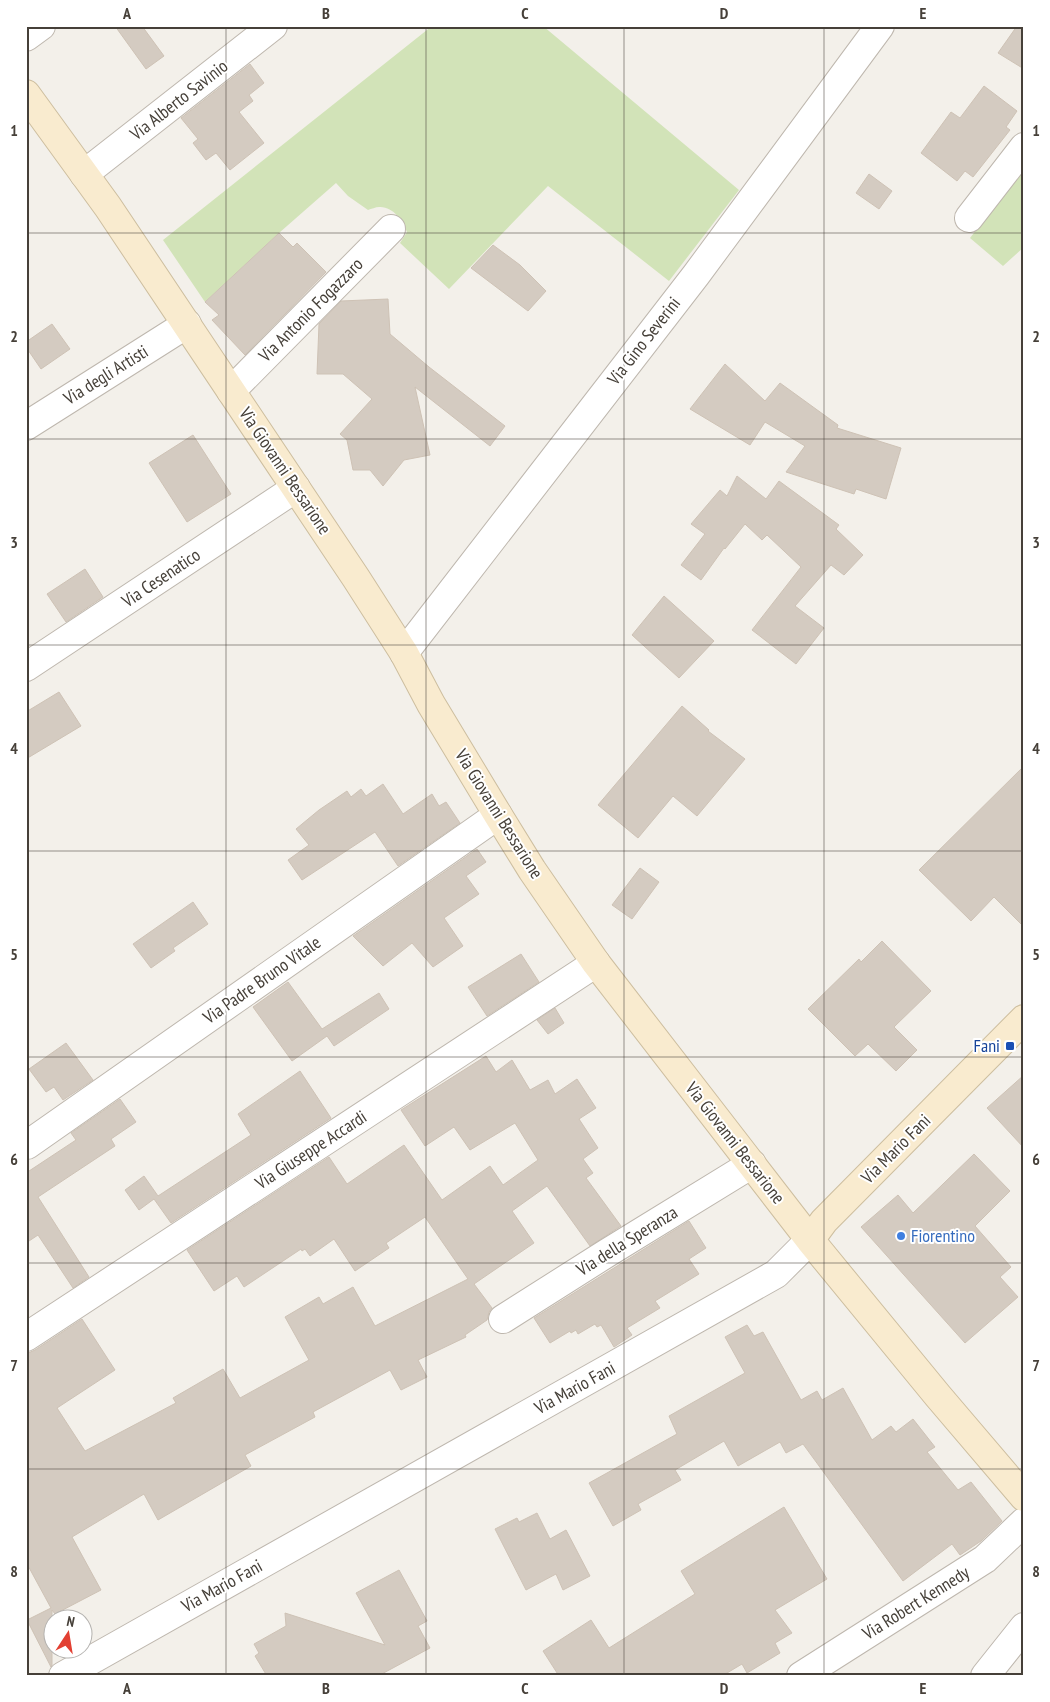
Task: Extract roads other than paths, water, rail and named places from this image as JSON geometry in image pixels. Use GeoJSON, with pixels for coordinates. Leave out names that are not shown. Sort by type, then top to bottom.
{"type":"FeatureCollection","features":[{"type":"Feature","properties":{"kind":"street"},"geometry":{"type":"LineString","coordinates":[[26,37],[41,26]]}},
{"type":"Feature","properties":{"kind":"street","name":"Via Alberto Savinio"},"geometry":{"type":"LineString","coordinates":[[84,174],[273,26]]}},
{"type":"Feature","properties":{"kind":"street","name":"Via Gino Severini"},"geometry":{"type":"LineString","coordinates":[[404,653],[696,274],[880,26]]}},
{"type":"Feature","properties":{"kind":"street","name":"Via Giovanni Bessarione"},"geometry":{"type":"LineString","coordinates":[[26,94],[84,174],[187,324],[296,488],[404,653],[431,704],[532,870],[596,963],[810,1240],[1024,1497]]}},
{"type":"Feature","properties":{"kind":"street"},"geometry":{"type":"LineString","coordinates":[[969,218],[1024,147]]}},
{"type":"Feature","properties":{"kind":"street","name":"Via Antonio Fogazzaro"},"geometry":{"type":"LineString","coordinates":[[231,391],[391,229]]}},
{"type":"Feature","properties":{"kind":"street","name":"Via degli Artisti"},"geometry":{"type":"LineString","coordinates":[[26,426],[187,324]]}},
{"type":"Feature","properties":{"kind":"street","name":"Via Cesenatico"},"geometry":{"type":"LineString","coordinates":[[26,668],[296,488]]}},
{"type":"Feature","properties":{"kind":"street","name":"Via Padre Bruno Vitale"},"geometry":{"type":"LineString","coordinates":[[27,1145],[498,815]]}},
{"type":"Feature","properties":{"kind":"street","name":"Via Giuseppe Accardi"},"geometry":{"type":"LineString","coordinates":[[26,1337],[596,963]]}},
{"type":"Feature","properties":{"kind":"street","name":"Via Mario Fani"},"geometry":{"type":"LineString","coordinates":[[63,1676],[776,1274],[810,1240],[824,1221],[1024,1019]]}},
{"type":"Feature","properties":{"kind":"street","name":"Via della Speranza"},"geometry":{"type":"LineString","coordinates":[[503,1319],[752,1164]]}},
{"type":"Feature","properties":{"kind":"street","name":"Via Robert Kennedy"},"geometry":{"type":"LineString","coordinates":[[801,1676],[985,1559],[1024,1522]]}},
{"type":"Feature","properties":{"kind":"street"},"geometry":{"type":"LineString","coordinates":[[985,1676],[1024,1627]]}},
{"type":"Feature","properties":{"kind":"place","name":"Fani"},"geometry":{"type":"Point","coordinates":[1010,1046]}},
{"type":"Feature","properties":{"kind":"place","name":"Fiorentino"},"geometry":{"type":"Point","coordinates":[901,1236]}}]}
